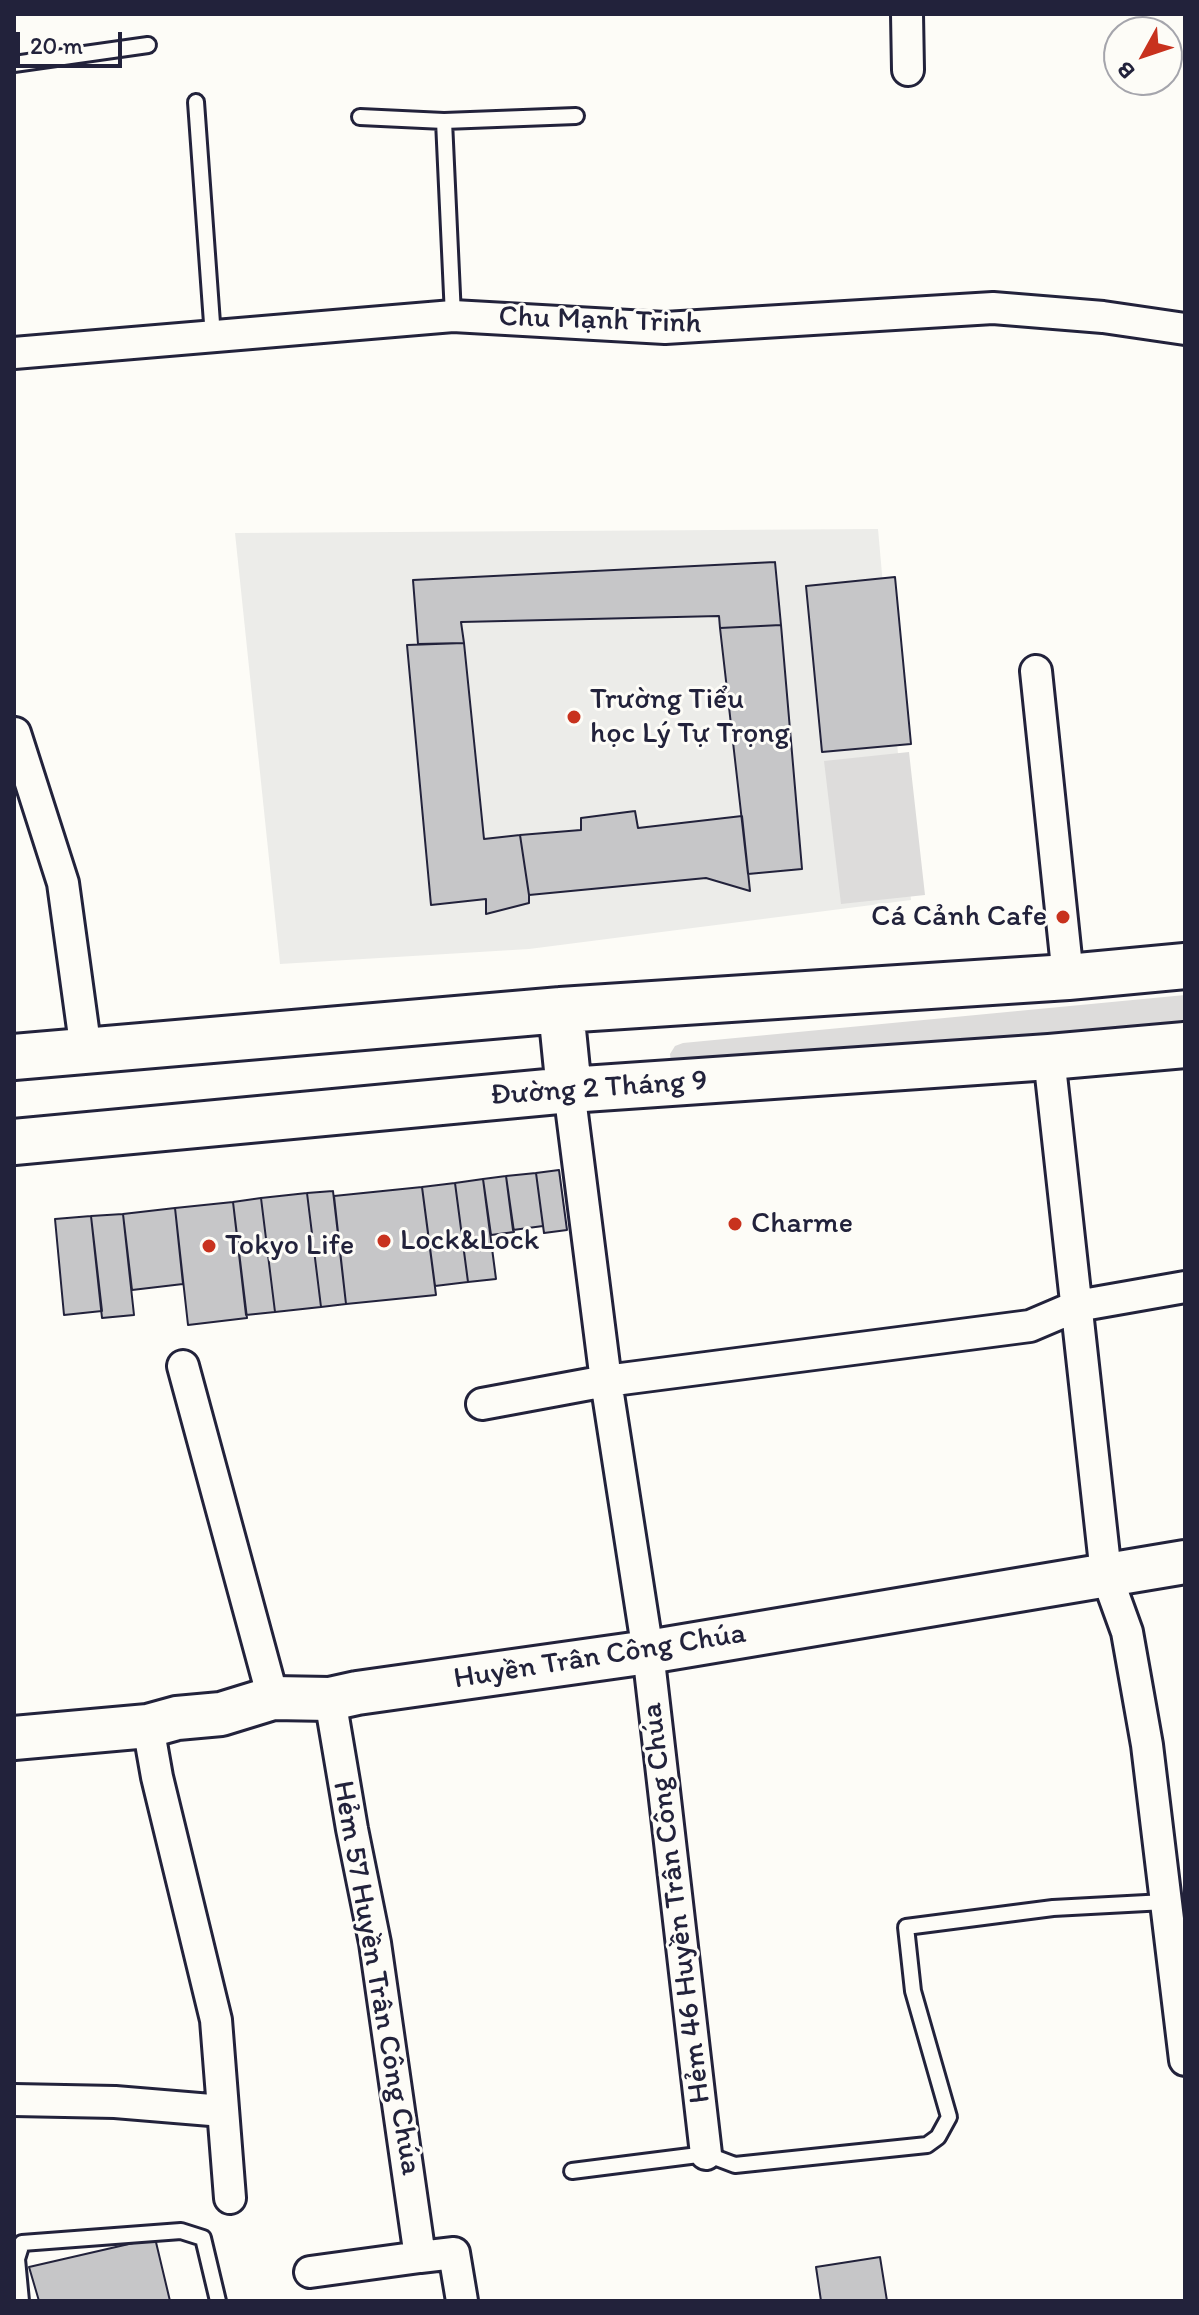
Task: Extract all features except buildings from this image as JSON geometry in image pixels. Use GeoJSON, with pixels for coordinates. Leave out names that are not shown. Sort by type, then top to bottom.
{"type":"FeatureCollection","features":[{"type":"Feature","properties":{"kind":"main road"},"geometry":{"type":"LineString","coordinates":[[14,1057],[561,1010],[1068,977],[1185,966]]}},
{"type":"Feature","properties":{"kind":"main road"},"geometry":{"type":"LineString","coordinates":[[561,1010],[569,1090]]}},
{"type":"Feature","properties":{"kind":"main road","name":"Đường 2 Tháng 9"},"geometry":{"type":"LineString","coordinates":[[14,1142],[569,1090],[1185,1045]]}},
{"type":"Feature","properties":{"kind":"street"},"geometry":{"type":"LineString","coordinates":[[907,14],[908,70]]}},
{"type":"Feature","properties":{"kind":"street","name":"Chu Mạnh Trinh"},"geometry":{"type":"LineString","coordinates":[[14,353],[453,316],[665,328],[993,308],[1103,317],[1185,329]]}},
{"type":"Feature","properties":{"kind":"street"},"geometry":{"type":"LineString","coordinates":[[1036,671],[1068,977]]}},
{"type":"Feature","properties":{"kind":"street"},"geometry":{"type":"LineString","coordinates":[[15,733],[63,883],[86,1051]]}},
{"type":"Feature","properties":{"kind":"street"},"geometry":{"type":"LineString","coordinates":[[1049,1057],[1106,1574],[1130,1646],[1147,1745],[1185,2060]]}},
{"type":"Feature","properties":{"kind":"street","name":"Hẻm 46 Huyền Trân Công Chúa"},"geometry":{"type":"LineString","coordinates":[[569,1090],[606,1381],[648,1652],[706,2154]]}},
{"type":"Feature","properties":{"kind":"street"},"geometry":{"type":"LineString","coordinates":[[482,1404],[606,1381],[1030,1326],[1077,1306],[1185,1287]]}},
{"type":"Feature","properties":{"kind":"street"},"geometry":{"type":"LineString","coordinates":[[183,1366],[273,1698]]}},
{"type":"Feature","properties":{"kind":"street","name":"Huyền Trân Công Chúa"},"geometry":{"type":"LineString","coordinates":[[14,1738],[148,1726],[177,1718],[221,1714],[273,1698],[330,1699],[648,1652],[1185,1562]]}},
{"type":"Feature","properties":{"kind":"street","name":"Hẻm 57 Huyền Trân Công Chúa"},"geometry":{"type":"LineString","coordinates":[[330,1699],[375,1943],[420,2257]]}},
{"type":"Feature","properties":{"kind":"street"},"geometry":{"type":"LineString","coordinates":[[148,1726],[157,1777],[216,2020],[230,2198]]}},
{"type":"Feature","properties":{"kind":"street"},"geometry":{"type":"LineString","coordinates":[[14,2100],[102,2101],[223,2111]]}},
{"type":"Feature","properties":{"kind":"street"},"geometry":{"type":"LineString","coordinates":[[310,2272],[454,2253],[462,2301]]}},
{"type":"Feature","properties":{"kind":"lane"},"geometry":{"type":"LineString","coordinates":[[14,64],[148,45]]}},
{"type":"Feature","properties":{"kind":"lane"},"geometry":{"type":"LineString","coordinates":[[196,102],[213,337]]}},
{"type":"Feature","properties":{"kind":"lane"},"geometry":{"type":"LineString","coordinates":[[360,117],[444,121],[576,116]]}},
{"type":"Feature","properties":{"kind":"lane"},"geometry":{"type":"LineString","coordinates":[[444,121],[453,316]]}},
{"type":"Feature","properties":{"kind":"lane"},"geometry":{"type":"LineString","coordinates":[[572,2171],[706,2154],[735,2165],[927,2145],[938,2137],[949,2117],[913,1991],[906,1927],[1053,1908],[1165,1902]]}},
{"type":"Feature","properties":{"kind":"lane"},"geometry":{"type":"LineString","coordinates":[[21,2301],[17,2259],[22,2243],[181,2231],[203,2238],[218,2301]]}},
{"type":"Feature","properties":{"kind":"shaded area","name":"Trường Tiểu học Lý Tự Trọng"},"geometry":{"type":"Polygon","coordinates":[[[878,529],[911,900],[529,949],[280,964],[235,533],[878,529]]]}},
{"type":"Feature","properties":{"kind":"shaded area"},"geometry":{"type":"Polygon","coordinates":[[[909,752],[925,895],[841,904],[824,761],[909,752]]]}},
{"type":"Feature","properties":{"kind":"shaded area"},"geometry":{"type":"Polygon","coordinates":[[[1185,995],[1185,1022],[686,1070],[671,1063],[670,1054],[675,1046],[683,1043],[1185,995]]]}},
{"type":"Feature","properties":{"kind":"place","name":"Trường Tiểu học Lý Tự Trọng"},"geometry":{"type":"Point","coordinates":[574,717]}},
{"type":"Feature","properties":{"kind":"place","name":"Cá Cảnh Cafe"},"geometry":{"type":"Point","coordinates":[1063,917]}},
{"type":"Feature","properties":{"kind":"place","name":"Charme"},"geometry":{"type":"Point","coordinates":[735,1224]}},
{"type":"Feature","properties":{"kind":"place","name":"Lock&Lock"},"geometry":{"type":"Point","coordinates":[384,1241]}},
{"type":"Feature","properties":{"kind":"place","name":"Tokyo Life"},"geometry":{"type":"Point","coordinates":[209,1246]}}]}
